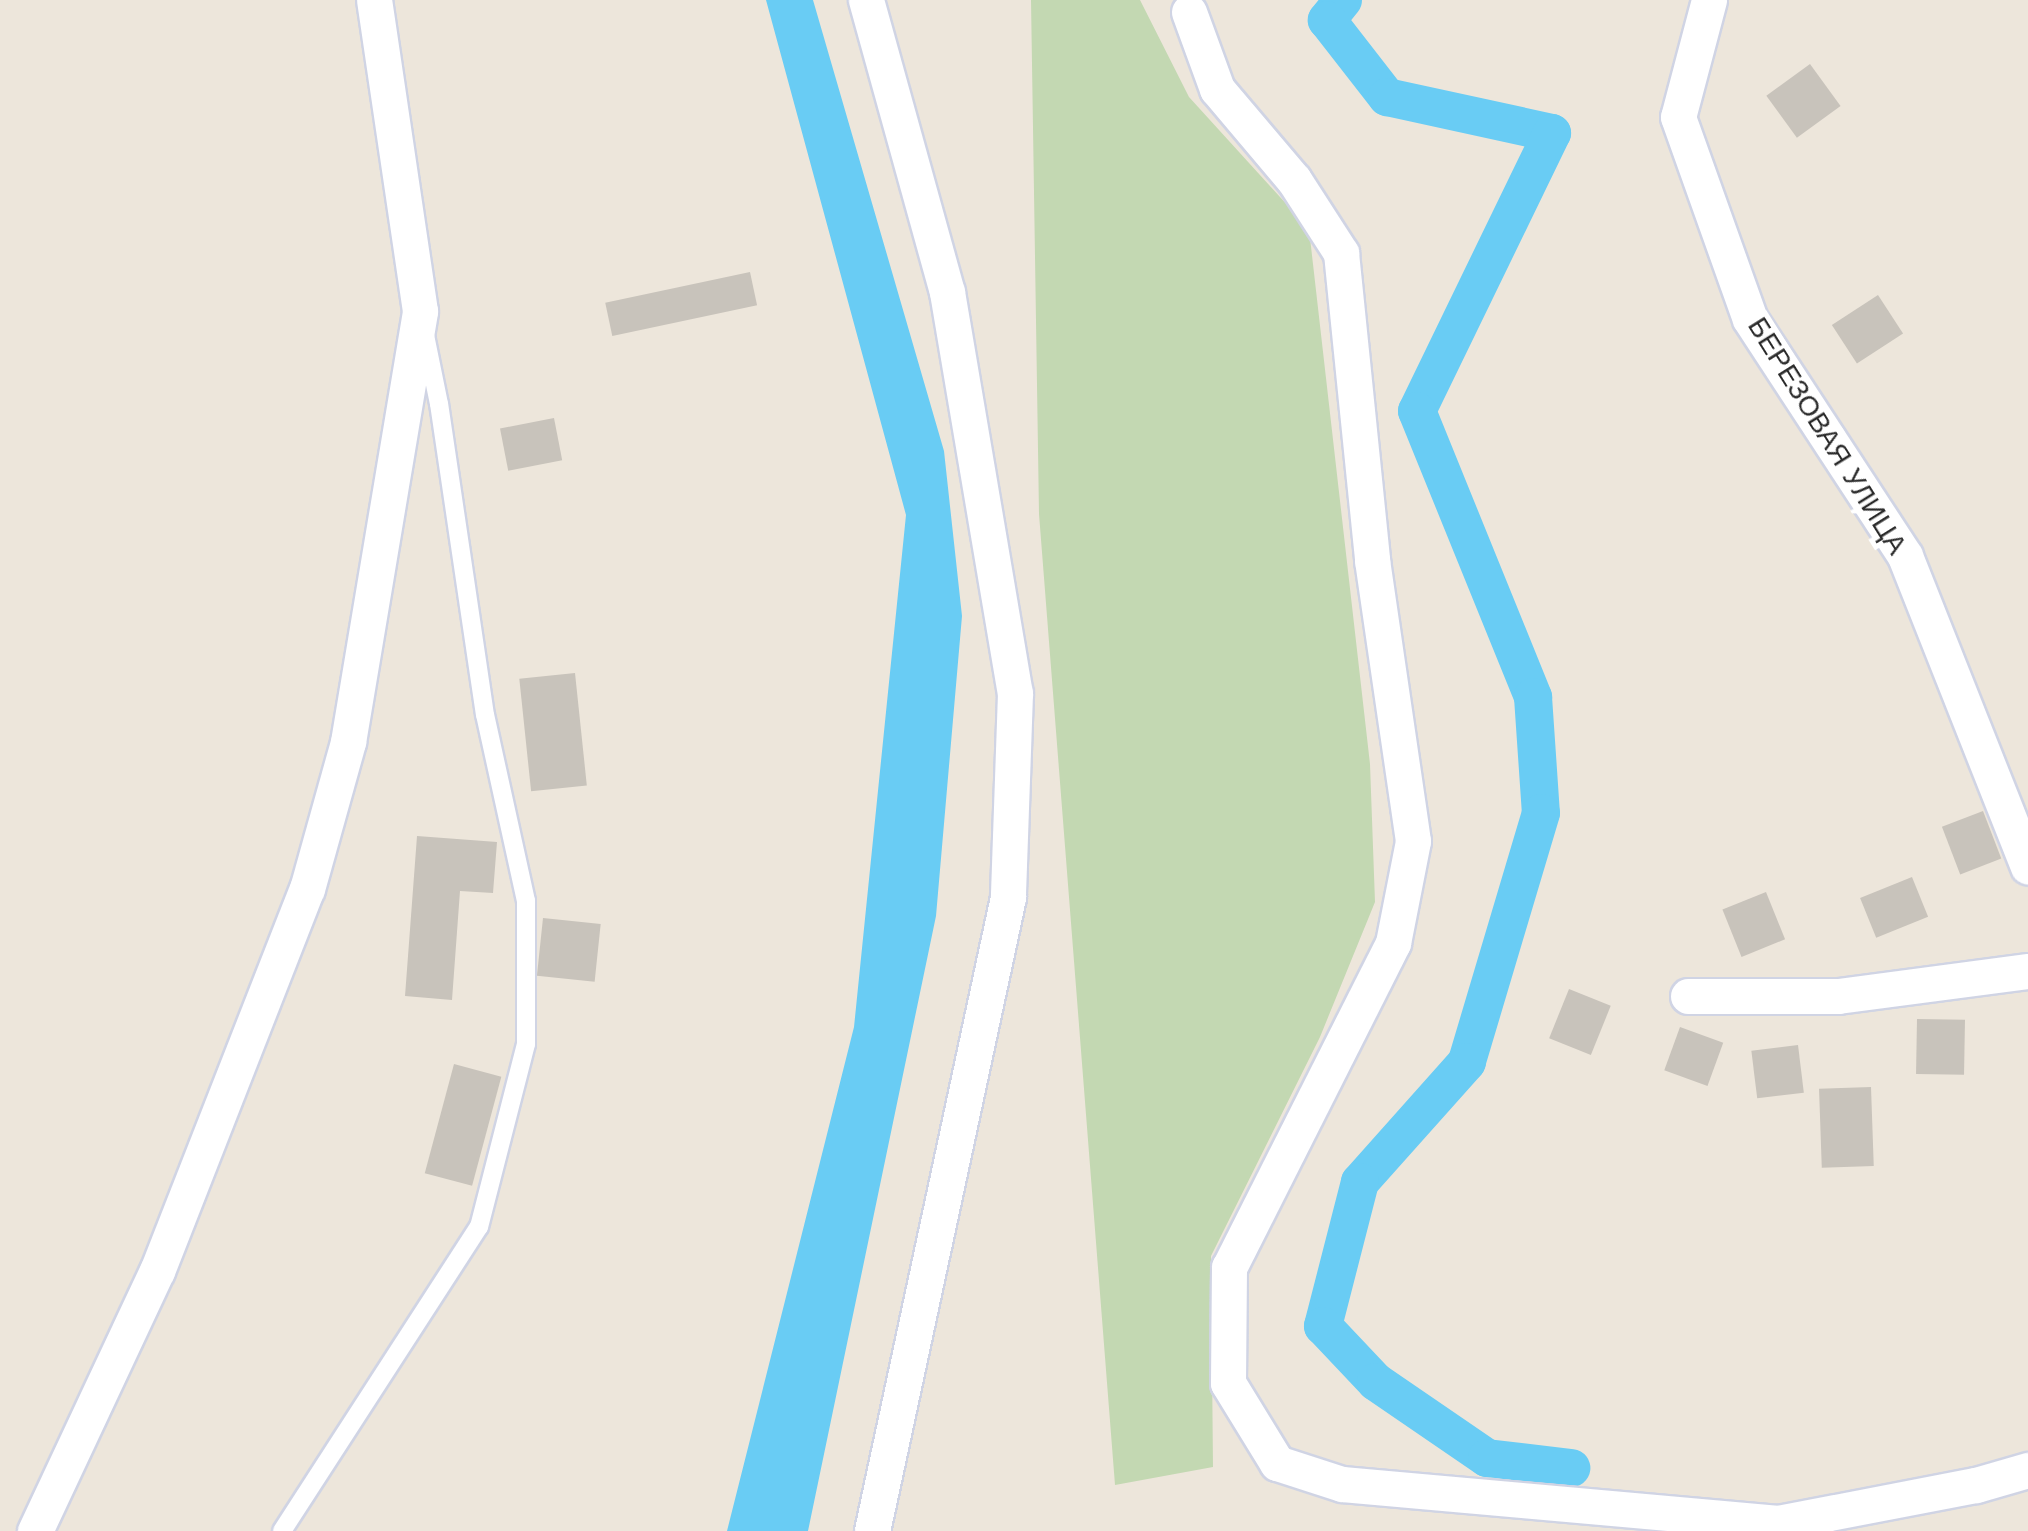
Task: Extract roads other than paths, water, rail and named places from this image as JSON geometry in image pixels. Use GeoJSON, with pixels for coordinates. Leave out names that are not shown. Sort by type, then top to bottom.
{"type":"FeatureCollection","features":[{"type":"Feature","properties":{"kind":"street"},"geometry":{"type":"LineString","coordinates":[[34,1531],[157,1271],[306,888],[348,742],[420,311],[374,0]]}},
{"type":"Feature","properties":{"kind":"street"},"geometry":{"type":"LineString","coordinates":[[866,0],[947,292],[1015,693],[1008,897],[872,1531]]}},
{"type":"Feature","properties":{"kind":"street","name":"БЕРЕЗОВАЯ УЛИЦА"},"geometry":{"type":"LineString","coordinates":[[1709,0],[1678,117],[1750,320],[1905,556],[2028,866]]}},
{"type":"Feature","properties":{"kind":"street"},"geometry":{"type":"LineString","coordinates":[[1189,12],[1217,89],[1294,180],[1342,253],[1372,560],[1413,841],[1393,943],[1229,1267],[1228,1383],[1277,1463],[1342,1484],[1778,1522],[1976,1485],[2028,1470]]}},
{"type":"Feature","properties":{"kind":"street"},"geometry":{"type":"LineString","coordinates":[[1688,996],[1838,996],[2028,971]]}},
{"type":"Feature","properties":{"kind":"lane"},"geometry":{"type":"LineString","coordinates":[[282,1531],[479,1226],[526,1044],[526,901],[484,715],[440,404],[420,311]]}},
{"type":"Feature","properties":{"kind":"water"},"geometry":{"type":"Polygon","coordinates":[[[766,0],[813,0],[944,451],[962,616],[936,916],[808,1531],[727,1531],[854,1027],[906,515],[766,0]]]}},
{"type":"Feature","properties":{"kind":"waterway"},"geometry":{"type":"LineString","coordinates":[[1343,0],[1327,20],[1387,97],[1552,133],[1417,411],[1533,697],[1541,813],[1467,1062],[1360,1182],[1323,1326],[1376,1382],[1487,1458],[1571,1468]]}}]}
